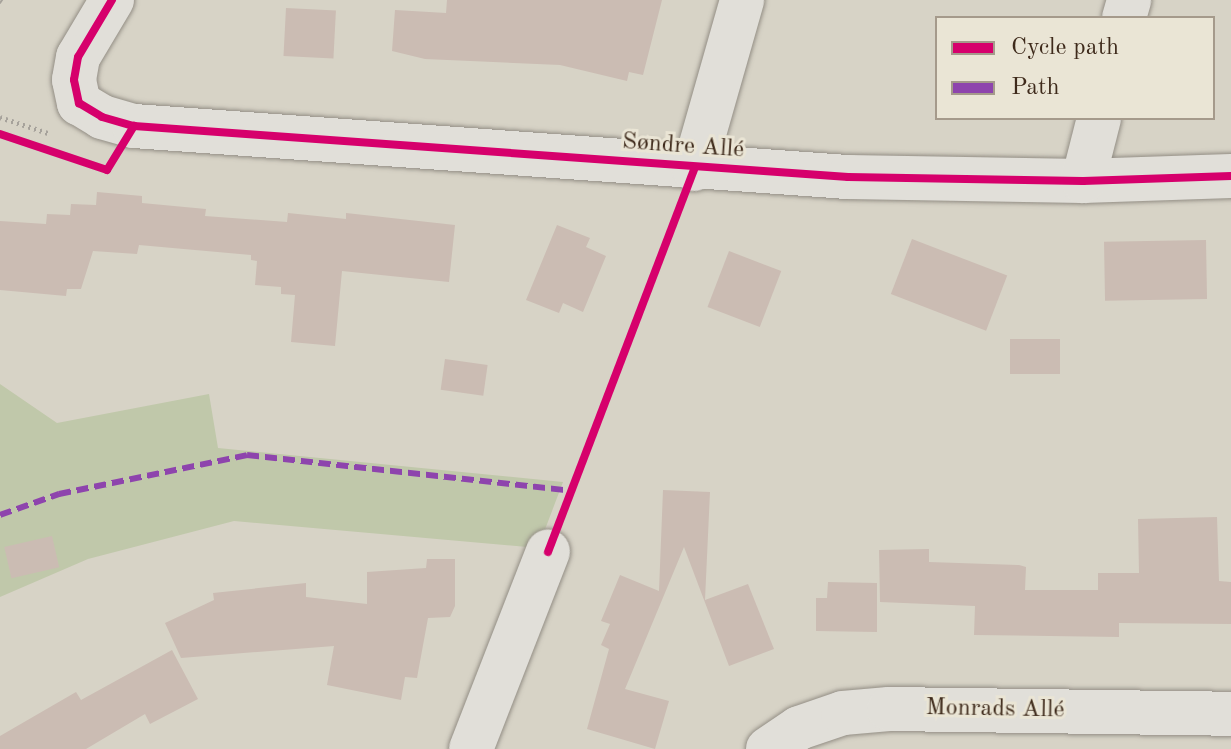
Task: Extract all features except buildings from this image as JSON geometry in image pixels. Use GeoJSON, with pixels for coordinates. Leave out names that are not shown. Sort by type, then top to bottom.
{"type":"FeatureCollection","features":[{"type":"Feature","properties":{"kind":"street","name":"Søndre Allé"},"geometry":{"type":"LineString","coordinates":[[112,0],[78,57],[74,80],[79,103],[102,117],[134,126],[694,169],[1083,181],[1231,176]]}},
{"type":"Feature","properties":{"kind":"street"},"geometry":{"type":"LineString","coordinates":[[694,169],[742,0]]}},
{"type":"Feature","properties":{"kind":"street"},"geometry":{"type":"LineString","coordinates":[[1083,181],[1098,120]]}},
{"type":"Feature","properties":{"kind":"street"},"geometry":{"type":"LineString","coordinates":[[471,749],[548,552]]}},
{"type":"Feature","properties":{"kind":"street","name":"Monrads Allé"},"geometry":{"type":"LineString","coordinates":[[768,749],[799,728],[843,713],[889,709],[1231,714]]}},
{"type":"Feature","properties":{"kind":"green space"},"geometry":{"type":"Polygon","coordinates":[[[0,384],[57,423],[209,394],[218,448],[563,482],[538,548],[234,521],[88,559],[0,597],[0,384]]]}},
{"type":"Feature","properties":{"kind":"marked path"},"geometry":{"type":"LineString","coordinates":[[0,515],[59,494],[247,455],[572,491]]}},
{"type":"Feature","properties":{"kind":"cycle path"},"geometry":{"type":"LineString","coordinates":[[112,0],[78,57],[74,80],[79,103],[102,117],[134,126],[848,177],[1083,181],[1231,176]]}},
{"type":"Feature","properties":{"kind":"cycle path"},"geometry":{"type":"LineString","coordinates":[[0,134],[107,170],[134,126]]}},
{"type":"Feature","properties":{"kind":"cycle path"},"geometry":{"type":"LineString","coordinates":[[548,552],[694,169]]}}]}
